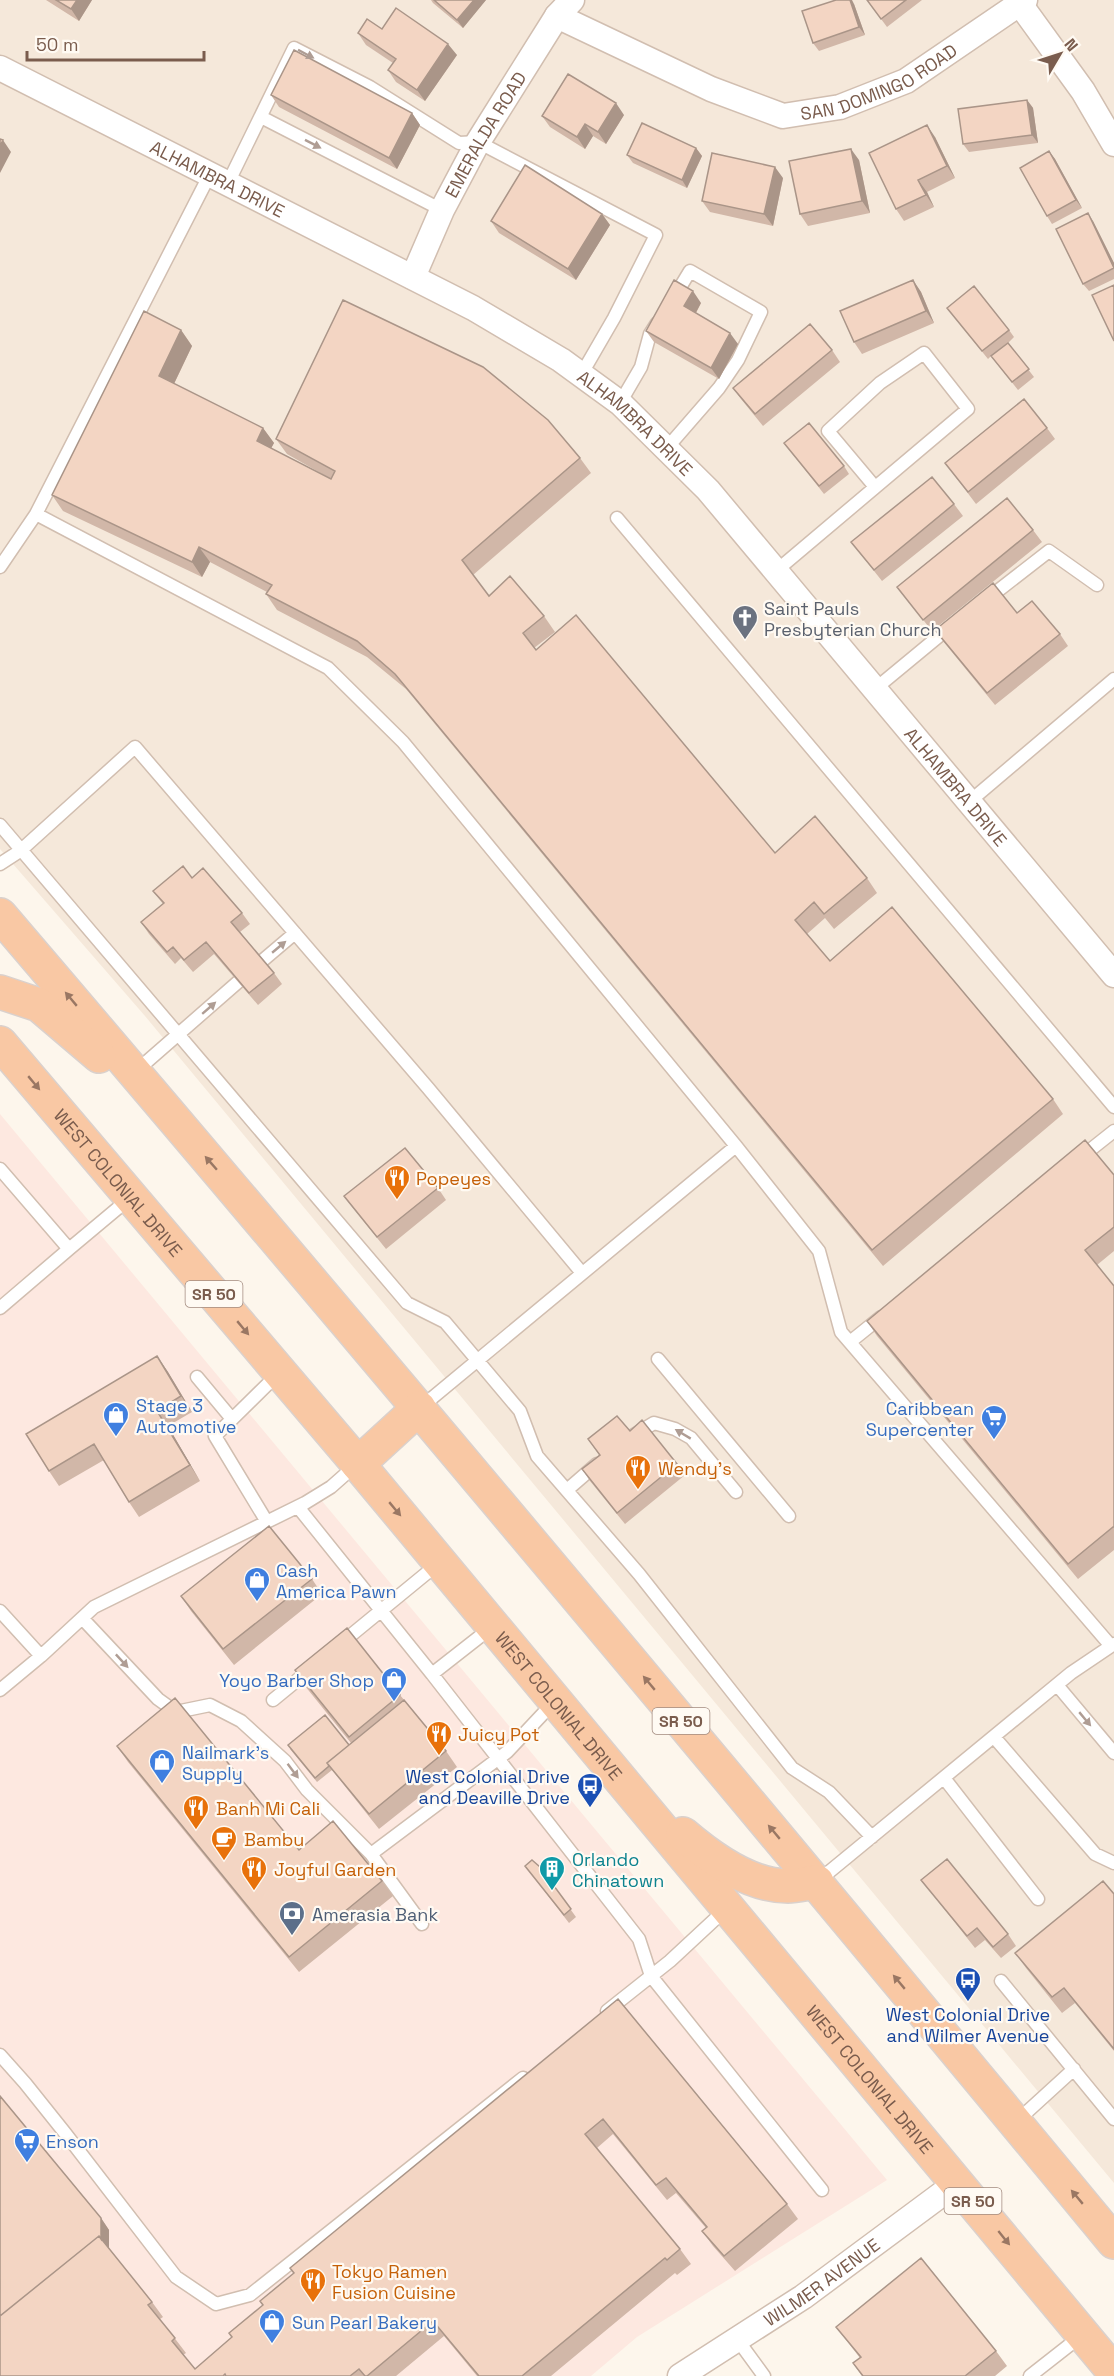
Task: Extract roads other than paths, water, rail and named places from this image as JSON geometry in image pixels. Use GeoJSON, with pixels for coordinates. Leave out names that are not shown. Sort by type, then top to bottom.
{"type":"FeatureCollection","features":[{"type":"Feature","properties":{"kind":"highway","name":"SR 50"},"geometry":{"type":"LineString","coordinates":[[0,915],[419,1408],[817,1882],[1114,2242]]}},
{"type":"Feature","properties":{"kind":"highway"},"geometry":{"type":"LineString","coordinates":[[0,992],[39,1005],[177,1123]]}},
{"type":"Feature","properties":{"kind":"highway","name":"WEST COLONIAL DRIVE"},"geometry":{"type":"LineString","coordinates":[[0,1043],[358,1464],[1114,2372]]}},
{"type":"Feature","properties":{"kind":"highway"},"geometry":{"type":"LineString","coordinates":[[358,1464],[419,1408]]}},
{"type":"Feature","properties":{"kind":"highway"},"geometry":{"type":"LineString","coordinates":[[631,1791],[706,1854],[753,1879],[787,1886],[817,1882]]}},
{"type":"Feature","properties":{"kind":"street","name":"SAN DOMINGO ROAD"},"geometry":{"type":"LineString","coordinates":[[565,8],[711,89],[783,116],[840,107],[906,81],[1022,2]]}},
{"type":"Feature","properties":{"kind":"street"},"geometry":{"type":"LineString","coordinates":[[1022,2],[1083,91],[1114,144]]}},
{"type":"Feature","properties":{"kind":"street","name":"EMERALDA ROAD"},"geometry":{"type":"LineString","coordinates":[[413,277],[442,210],[478,142],[565,8]]}},
{"type":"Feature","properties":{"kind":"street","name":"ALHAMBRA DRIVE"},"geometry":{"type":"LineString","coordinates":[[0,68],[483,314],[561,360],[620,403],[708,490],[1114,975]]}},
{"type":"Feature","properties":{"kind":"street","name":"WILMER AVENUE"},"geometry":{"type":"LineString","coordinates":[[680,2376],[803,2297],[958,2182]]}},
{"type":"Feature","properties":{"kind":"lane"},"geometry":{"type":"LineString","coordinates":[[0,567],[36,514],[219,179],[261,117],[294,48],[370,87],[459,143],[478,142],[656,235],[614,318],[581,375]]}},
{"type":"Feature","properties":{"kind":"lane"},"geometry":{"type":"LineString","coordinates":[[261,117],[442,210]]}},
{"type":"Feature","properties":{"kind":"lane"},"geometry":{"type":"LineString","coordinates":[[620,403],[641,367],[650,334],[690,271],[761,312],[738,360],[720,388],[666,449]]}},
{"type":"Feature","properties":{"kind":"lane"},"geometry":{"type":"LineString","coordinates":[[776,570],[968,410],[924,353],[880,383],[828,431],[875,487]]}},
{"type":"Feature","properties":{"kind":"lane"},"geometry":{"type":"LineString","coordinates":[[36,514],[328,668],[403,742],[736,1146],[819,1251],[841,1332],[1113,1645],[1057,1685],[817,1882]]}},
{"type":"Feature","properties":{"kind":"lane"},"geometry":{"type":"LineString","coordinates":[[617,518],[1114,1107]]}},
{"type":"Feature","properties":{"kind":"lane"},"geometry":{"type":"LineString","coordinates":[[975,609],[1049,551],[1098,585]]}},
{"type":"Feature","properties":{"kind":"lane"},"geometry":{"type":"LineString","coordinates":[[875,689],[956,623]]}},
{"type":"Feature","properties":{"kind":"lane"},"geometry":{"type":"LineString","coordinates":[[969,802],[1114,679]]}},
{"type":"Feature","properties":{"kind":"lane"},"geometry":{"type":"LineString","coordinates":[[0,864],[20,851],[135,747],[428,1088],[582,1273]]}},
{"type":"Feature","properties":{"kind":"lane"},"geometry":{"type":"LineString","coordinates":[[0,825],[407,1303],[445,1322],[520,1411],[537,1456],[639,1574],[792,1768],[829,1792],[872,1837]]}},
{"type":"Feature","properties":{"kind":"lane"},"geometry":{"type":"LineString","coordinates":[[262,961],[295,933]]}},
{"type":"Feature","properties":{"kind":"lane"},"geometry":{"type":"LineString","coordinates":[[134,1072],[238,982]]}},
{"type":"Feature","properties":{"kind":"lane"},"geometry":{"type":"LineString","coordinates":[[1068,1168],[1114,1131]]}},
{"type":"Feature","properties":{"kind":"lane"},"geometry":{"type":"LineString","coordinates":[[419,1408],[736,1146]]}},
{"type":"Feature","properties":{"kind":"lane"},"geometry":{"type":"LineString","coordinates":[[0,1169],[69,1249]]}},
{"type":"Feature","properties":{"kind":"lane"},"geometry":{"type":"LineString","coordinates":[[0,1308],[131,1197]]}},
{"type":"Feature","properties":{"kind":"lane"},"geometry":{"type":"LineString","coordinates":[[850,1342],[894,1306]]}},
{"type":"Feature","properties":{"kind":"lane"},"geometry":{"type":"LineString","coordinates":[[658,1359],[789,1516]]}},
{"type":"Feature","properties":{"kind":"lane"},"geometry":{"type":"LineString","coordinates":[[267,1522],[215,1436],[280,1372]]}},
{"type":"Feature","properties":{"kind":"lane"},"geometry":{"type":"LineString","coordinates":[[197,1377],[232,1419]]}},
{"type":"Feature","properties":{"kind":"lane"},"geometry":{"type":"LineString","coordinates":[[632,1436],[654,1423],[675,1429],[691,1438],[736,1492]]}},
{"type":"Feature","properties":{"kind":"lane"},"geometry":{"type":"LineString","coordinates":[[567,1490],[603,1460]]}},
{"type":"Feature","properties":{"kind":"lane"},"geometry":{"type":"LineString","coordinates":[[0,1690],[94,1607],[298,1507],[331,1487],[358,1464]]}},
{"type":"Feature","properties":{"kind":"lane"},"geometry":{"type":"LineString","coordinates":[[298,1507],[382,1610],[639,1939],[651,1976],[822,2190]]}},
{"type":"Feature","properties":{"kind":"lane"},"geometry":{"type":"LineString","coordinates":[[273,1700],[440,1562]]}},
{"type":"Feature","properties":{"kind":"lane"},"geometry":{"type":"LineString","coordinates":[[0,1611],[41,1656]]}},
{"type":"Feature","properties":{"kind":"lane"},"geometry":{"type":"LineString","coordinates":[[82,1618],[158,1699],[176,1712],[210,1706],[241,1720],[285,1761],[307,1790],[370,1854],[422,1924]]}},
{"type":"Feature","properties":{"kind":"lane"},"geometry":{"type":"LineString","coordinates":[[432,1674],[493,1626]]}},
{"type":"Feature","properties":{"kind":"lane"},"geometry":{"type":"LineString","coordinates":[[1057,1685],[1114,1753]]}},
{"type":"Feature","properties":{"kind":"lane"},"geometry":{"type":"LineString","coordinates":[[370,1854],[507,1752],[555,1700]]}},
{"type":"Feature","properties":{"kind":"lane"},"geometry":{"type":"LineString","coordinates":[[994,1737],[1095,1854],[1114,1863]]}},
{"type":"Feature","properties":{"kind":"lane"},"geometry":{"type":"LineString","coordinates":[[944,1778],[1038,1899]]}},
{"type":"Feature","properties":{"kind":"lane"},"geometry":{"type":"LineString","coordinates":[[595,2020],[651,1976],[728,1907]]}},
{"type":"Feature","properties":{"kind":"lane"},"geometry":{"type":"LineString","coordinates":[[1001,1981],[1114,2119]]}},
{"type":"Feature","properties":{"kind":"lane"},"geometry":{"type":"LineString","coordinates":[[0,2055],[26,2083],[176,2277],[216,2304],[250,2295],[530,2072]]}},
{"type":"Feature","properties":{"kind":"lane"},"geometry":{"type":"LineString","coordinates":[[1015,2122],[1074,2069]]}},
{"type":"Feature","properties":{"kind":"lane"},"geometry":{"type":"LineString","coordinates":[[1030,2376],[1083,2334]]}},
{"type":"Feature","properties":{"kind":"lane"},"geometry":{"type":"LineString","coordinates":[[737,2339],[764,2376]]}},
{"type":"Feature","properties":{"kind":"place","name":"Saint Pauls Presbyterian Church"},"geometry":{"type":"Point","coordinates":[745,641]}},
{"type":"Feature","properties":{"kind":"place","name":"Popeyes"},"geometry":{"type":"Point","coordinates":[397,1201]}},
{"type":"Feature","properties":{"kind":"place","name":"Stage 3 Automotive"},"geometry":{"type":"Point","coordinates":[116,1438]}},
{"type":"Feature","properties":{"kind":"place","name":"Caribbean Supercenter"},"geometry":{"type":"Point","coordinates":[994,1441]}},
{"type":"Feature","properties":{"kind":"place","name":"Wendy's"},"geometry":{"type":"Point","coordinates":[638,1491]}},
{"type":"Feature","properties":{"kind":"place","name":"Cash America Pawn"},"geometry":{"type":"Point","coordinates":[257,1603]}},
{"type":"Feature","properties":{"kind":"place","name":"Yoyo Barber Shop"},"geometry":{"type":"Point","coordinates":[394,1703]}},
{"type":"Feature","properties":{"kind":"place","name":"Juicy Pot"},"geometry":{"type":"Point","coordinates":[439,1757]}},
{"type":"Feature","properties":{"kind":"place","name":"Nailmark's Supply"},"geometry":{"type":"Point","coordinates":[162,1785]}},
{"type":"Feature","properties":{"kind":"place","name":"West Colonial Drive and Deaville Drive"},"geometry":{"type":"Point","coordinates":[590,1809]}},
{"type":"Feature","properties":{"kind":"place","name":"Banh Mi Cali"},"geometry":{"type":"Point","coordinates":[196,1831]}},
{"type":"Feature","properties":{"kind":"place","name":"Bambu"},"geometry":{"type":"Point","coordinates":[224,1862]}},
{"type":"Feature","properties":{"kind":"place","name":"Joyful Garden"},"geometry":{"type":"Point","coordinates":[254,1892]}},
{"type":"Feature","properties":{"kind":"place","name":"Orlando Chinatown"},"geometry":{"type":"Point","coordinates":[552,1892]}},
{"type":"Feature","properties":{"kind":"place","name":"Amerasia Bank"},"geometry":{"type":"Point","coordinates":[292,1937]}},
{"type":"Feature","properties":{"kind":"place","name":"West Colonial Drive and Wilmer Avenue"},"geometry":{"type":"Point","coordinates":[968,2003]}},
{"type":"Feature","properties":{"kind":"place","name":"Enson"},"geometry":{"type":"Point","coordinates":[27,2164]}},
{"type":"Feature","properties":{"kind":"place","name":"Tokyo Ramen Fusion Cuisine"},"geometry":{"type":"Point","coordinates":[313,2304]}},
{"type":"Feature","properties":{"kind":"place","name":"Sun Pearl Bakery"},"geometry":{"type":"Point","coordinates":[272,2345]}}]}
